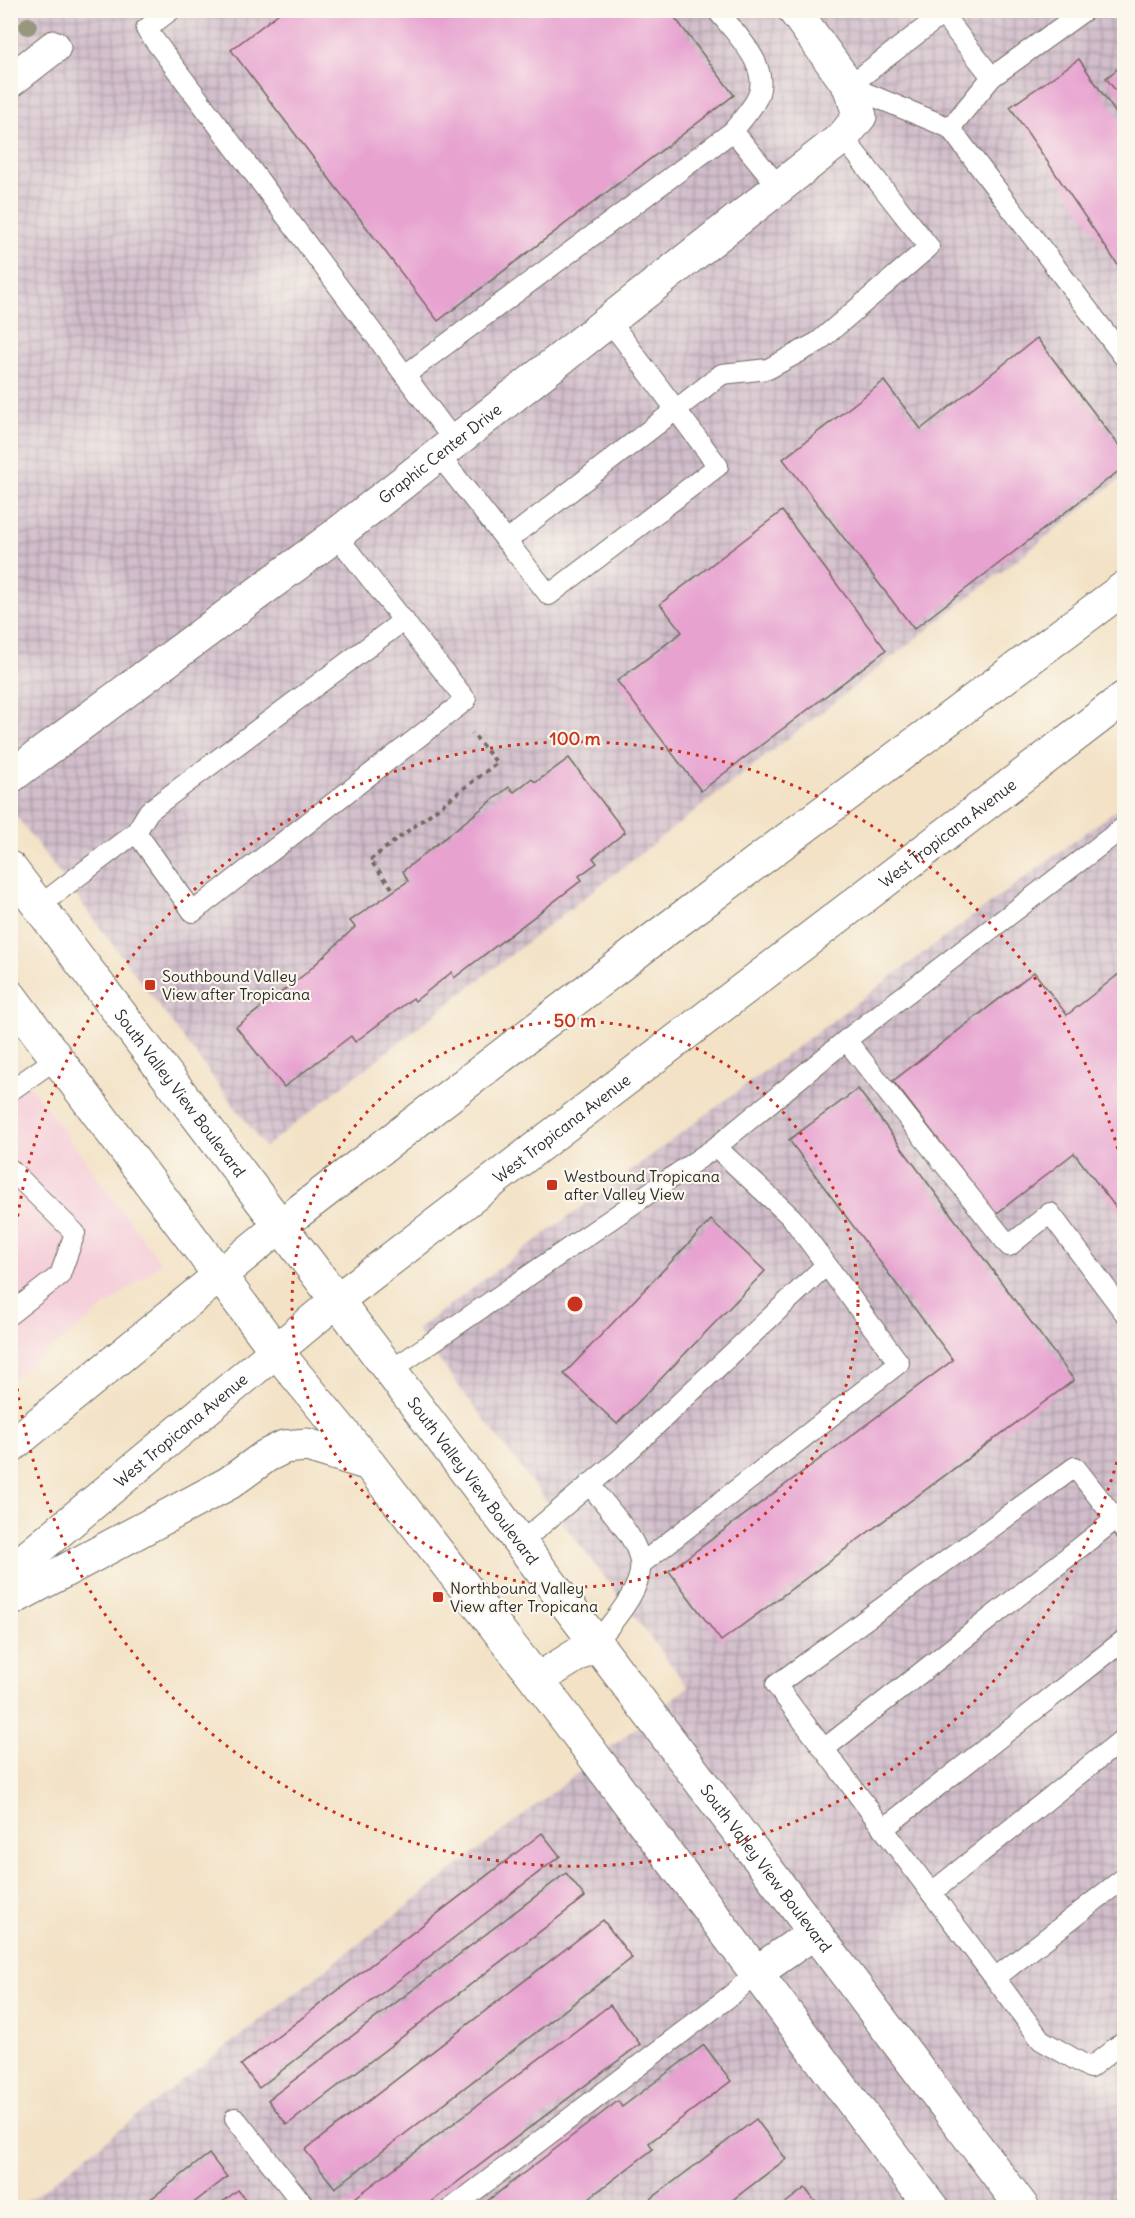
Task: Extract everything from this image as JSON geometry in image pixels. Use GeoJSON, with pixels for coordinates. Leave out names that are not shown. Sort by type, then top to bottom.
{"type":"FeatureCollection","features":[{"type":"Feature","properties":{"kind":"main road"},"geometry":{"type":"LineString","coordinates":[[794,10],[849,86],[852,126]]}},
{"type":"Feature","properties":{"kind":"main road"},"geometry":{"type":"LineString","coordinates":[[10,81],[54,47]]}},
{"type":"Feature","properties":{"kind":"main road","name":"Graphic Center Drive"},"geometry":{"type":"LineString","coordinates":[[10,777],[336,534],[778,187],[852,126]]}},
{"type":"Feature","properties":{"kind":"main road"},"geometry":{"type":"LineString","coordinates":[[12,1444],[280,1226],[659,935],[1125,588]]}},
{"type":"Feature","properties":{"kind":"main road","name":"West Tropicana Avenue"},"geometry":{"type":"LineString","coordinates":[[10,1572],[336,1301],[1125,698]]}},
{"type":"Feature","properties":{"kind":"main road","name":"South Valley View Boulevard"},"geometry":{"type":"LineString","coordinates":[[10,868],[1023,2208]]}},
{"type":"Feature","properties":{"kind":"main road"},"geometry":{"type":"LineString","coordinates":[[10,996],[277,1352],[369,1464],[537,1680],[932,2208]]}},
{"type":"Feature","properties":{"kind":"main road"},"geometry":{"type":"LineString","coordinates":[[10,1600],[229,1483],[266,1456],[284,1447],[307,1444],[369,1464]]}},
{"type":"Feature","properties":{"kind":"main road"},"geometry":{"type":"LineString","coordinates":[[537,1680],[596,1643]]}},
{"type":"Feature","properties":{"kind":"main road"},"geometry":{"type":"LineString","coordinates":[[757,1972],[815,1932]]}},
{"type":"Feature","properties":{"kind":"lane"},"geometry":{"type":"LineString","coordinates":[[171,10],[147,29],[405,375],[446,448],[506,541],[549,595],[718,466],[609,320]]}},
{"type":"Feature","properties":{"kind":"lane"},"geometry":{"type":"LineString","coordinates":[[405,375],[733,131],[756,100],[762,83],[760,68],[717,10]]}},
{"type":"Feature","properties":{"kind":"lane"},"geometry":{"type":"LineString","coordinates":[[950,128],[992,77],[1085,10]]}},
{"type":"Feature","properties":{"kind":"lane"},"geometry":{"type":"LineString","coordinates":[[992,77],[943,12],[849,86],[950,128],[1125,357]]}},
{"type":"Feature","properties":{"kind":"lane"},"geometry":{"type":"LineString","coordinates":[[506,541],[722,374],[768,369],[818,342],[929,247],[852,126]]}},
{"type":"Feature","properties":{"kind":"lane"},"geometry":{"type":"LineString","coordinates":[[733,131],[778,187]]}},
{"type":"Feature","properties":{"kind":"lane"},"geometry":{"type":"LineString","coordinates":[[136,832],[193,912],[466,700],[336,534]]}},
{"type":"Feature","properties":{"kind":"lane"},"geometry":{"type":"LineString","coordinates":[[39,906],[136,832],[149,811],[404,620]]}},
{"type":"Feature","properties":{"kind":"lane"},"geometry":{"type":"LineString","coordinates":[[390,1371],[716,1147],[846,1040],[1125,827]]}},
{"type":"Feature","properties":{"kind":"lane"},"geometry":{"type":"LineString","coordinates":[[846,1040],[1009,1246],[1050,1213],[1125,1312]]}},
{"type":"Feature","properties":{"kind":"lane"},"geometry":{"type":"LineString","coordinates":[[10,1091],[57,1058]]}},
{"type":"Feature","properties":{"kind":"lane"},"geometry":{"type":"LineString","coordinates":[[641,1564],[899,1363],[792,1218],[716,1147]]}},
{"type":"Feature","properties":{"kind":"lane"},"geometry":{"type":"LineString","coordinates":[[10,1169],[75,1233],[60,1275],[10,1314]]}},
{"type":"Feature","properties":{"kind":"lane"},"geometry":{"type":"LineString","coordinates":[[520,1542],[589,1484],[826,1265]]}},
{"type":"Feature","properties":{"kind":"lane"},"geometry":{"type":"LineString","coordinates":[[824,1749],[1120,1525],[1074,1467],[776,1685],[1041,2040],[1090,2068],[1125,2041]]}},
{"type":"Feature","properties":{"kind":"lane"},"geometry":{"type":"LineString","coordinates":[[589,1484],[625,1528],[639,1550],[642,1571],[634,1594],[596,1643]]}},
{"type":"Feature","properties":{"kind":"lane"},"geometry":{"type":"LineString","coordinates":[[883,1828],[1125,1640]]}},
{"type":"Feature","properties":{"kind":"lane"},"geometry":{"type":"LineString","coordinates":[[932,1893],[1125,1738]]}},
{"type":"Feature","properties":{"kind":"lane"},"geometry":{"type":"LineString","coordinates":[[995,1978],[1125,1878]]}},
{"type":"Feature","properties":{"kind":"lane"},"geometry":{"type":"LineString","coordinates":[[452,2208],[757,1972]]}},
{"type":"Feature","properties":{"kind":"lane"},"geometry":{"type":"LineString","coordinates":[[235,2118],[306,2208]]}},
{"type":"Feature","properties":{"kind":"path"},"geometry":{"type":"LineString","coordinates":[[392,888],[370,860],[497,763]]}},
{"type":"Feature","properties":{"kind":"shaded area"},"geometry":{"type":"Polygon","coordinates":[[[11,11],[1124,11],[1124,476],[265,1147],[11,809],[11,11]]]}},
{"type":"Feature","properties":{"kind":"shaded area"},"geometry":{"type":"Polygon","coordinates":[[[1124,804],[1124,2207],[19,2208],[688,1687],[416,1330],[1124,804]]]}},
{"type":"Feature","properties":{"kind":"shaded area"},"geometry":{"type":"Polygon","coordinates":[[[10,1059],[161,1263],[11,1380],[10,1380],[10,1059]]]}},
{"type":"Feature","properties":{"kind":"building"},"geometry":{"type":"Polygon","coordinates":[[[283,10],[669,10],[734,95],[438,321],[231,50],[283,10]]]}},
{"type":"Feature","properties":{"kind":"building"},"geometry":{"type":"Polygon","coordinates":[[[1079,59],[1124,125],[1124,274],[1010,107],[1079,59]]]}},
{"type":"Feature","properties":{"kind":"building"},"geometry":{"type":"Polygon","coordinates":[[[1124,64],[1124,102],[1106,78],[1124,64]]]}},
{"type":"Feature","properties":{"kind":"building"},"geometry":{"type":"Polygon","coordinates":[[[1037,338],[1124,452],[1124,467],[914,629],[783,459],[884,381],[921,429],[1037,338]]]}},
{"type":"Feature","properties":{"kind":"building"},"geometry":{"type":"Polygon","coordinates":[[[782,511],[886,650],[701,791],[617,681],[682,632],[660,604],[782,511]]]}},
{"type":"Feature","properties":{"kind":"building"},"geometry":{"type":"Polygon","coordinates":[[[569,758],[625,832],[593,858],[597,863],[579,876],[582,880],[454,978],[452,972],[415,1001],[413,998],[355,1042],[351,1036],[284,1087],[236,1027],[305,974],[355,927],[350,921],[408,881],[403,871],[509,787],[514,792],[531,779],[536,782],[569,758]]]}},
{"type":"Feature","properties":{"kind":"building"},"geometry":{"type":"Polygon","coordinates":[[[1124,970],[1124,1218],[1074,1153],[996,1214],[893,1081],[1034,972],[1067,1015],[1124,970]]]}},
{"type":"Feature","properties":{"kind":"building"},"geometry":{"type":"Polygon","coordinates":[[[858,1089],[1074,1380],[721,1641],[669,1571],[953,1360],[789,1140],[858,1089]]]}},
{"type":"Feature","properties":{"kind":"building"},"geometry":{"type":"Polygon","coordinates":[[[711,1220],[765,1271],[617,1424],[564,1374],[711,1220]]]}},
{"type":"Feature","properties":{"kind":"building"},"geometry":{"type":"Polygon","coordinates":[[[542,1833],[560,1856],[259,2088],[241,2065],[542,1833]]]}},
{"type":"Feature","properties":{"kind":"building"},"geometry":{"type":"Polygon","coordinates":[[[566,1873],[585,1897],[287,2125],[268,2100],[566,1873]]]}},
{"type":"Feature","properties":{"kind":"building"},"geometry":{"type":"Polygon","coordinates":[[[603,1920],[632,1958],[335,2188],[305,2150],[603,1920]]]}},
{"type":"Feature","properties":{"kind":"building"},"geometry":{"type":"Polygon","coordinates":[[[610,2005],[640,2044],[423,2208],[349,2208],[347,2204],[610,2005]]]}},
{"type":"Feature","properties":{"kind":"building"},"geometry":{"type":"Polygon","coordinates":[[[704,2045],[731,2081],[649,2143],[653,2149],[576,2208],[478,2208],[618,2101],[622,2107],[704,2045]]]}},
{"type":"Feature","properties":{"kind":"building"},"geometry":{"type":"Polygon","coordinates":[[[756,2119],[786,2159],[722,2208],[639,2208],[756,2119]]]}},
{"type":"Feature","properties":{"kind":"building"},"geometry":{"type":"Polygon","coordinates":[[[209,2154],[227,2177],[187,2208],[139,2208],[209,2154]]]}},
{"type":"Feature","properties":{"kind":"building"},"geometry":{"type":"Polygon","coordinates":[[[805,2188],[820,2208],[779,2208],[805,2188]]]}},
{"type":"Feature","properties":{"kind":"building"},"geometry":{"type":"Polygon","coordinates":[[[238,2190],[252,2208],[215,2208],[238,2190]]]}},
{"type":"Feature","properties":{"kind":"place","name":"Southbound Valley View after Tropicana"},"geometry":{"type":"Point","coordinates":[150,985]}},
{"type":"Feature","properties":{"kind":"place","name":"Westbound Tropicana after Valley View"},"geometry":{"type":"Point","coordinates":[552,1185]}},
{"type":"Feature","properties":{"kind":"place","name":"Northbound Valley View after Tropicana"},"geometry":{"type":"Point","coordinates":[438,1597]}}]}
